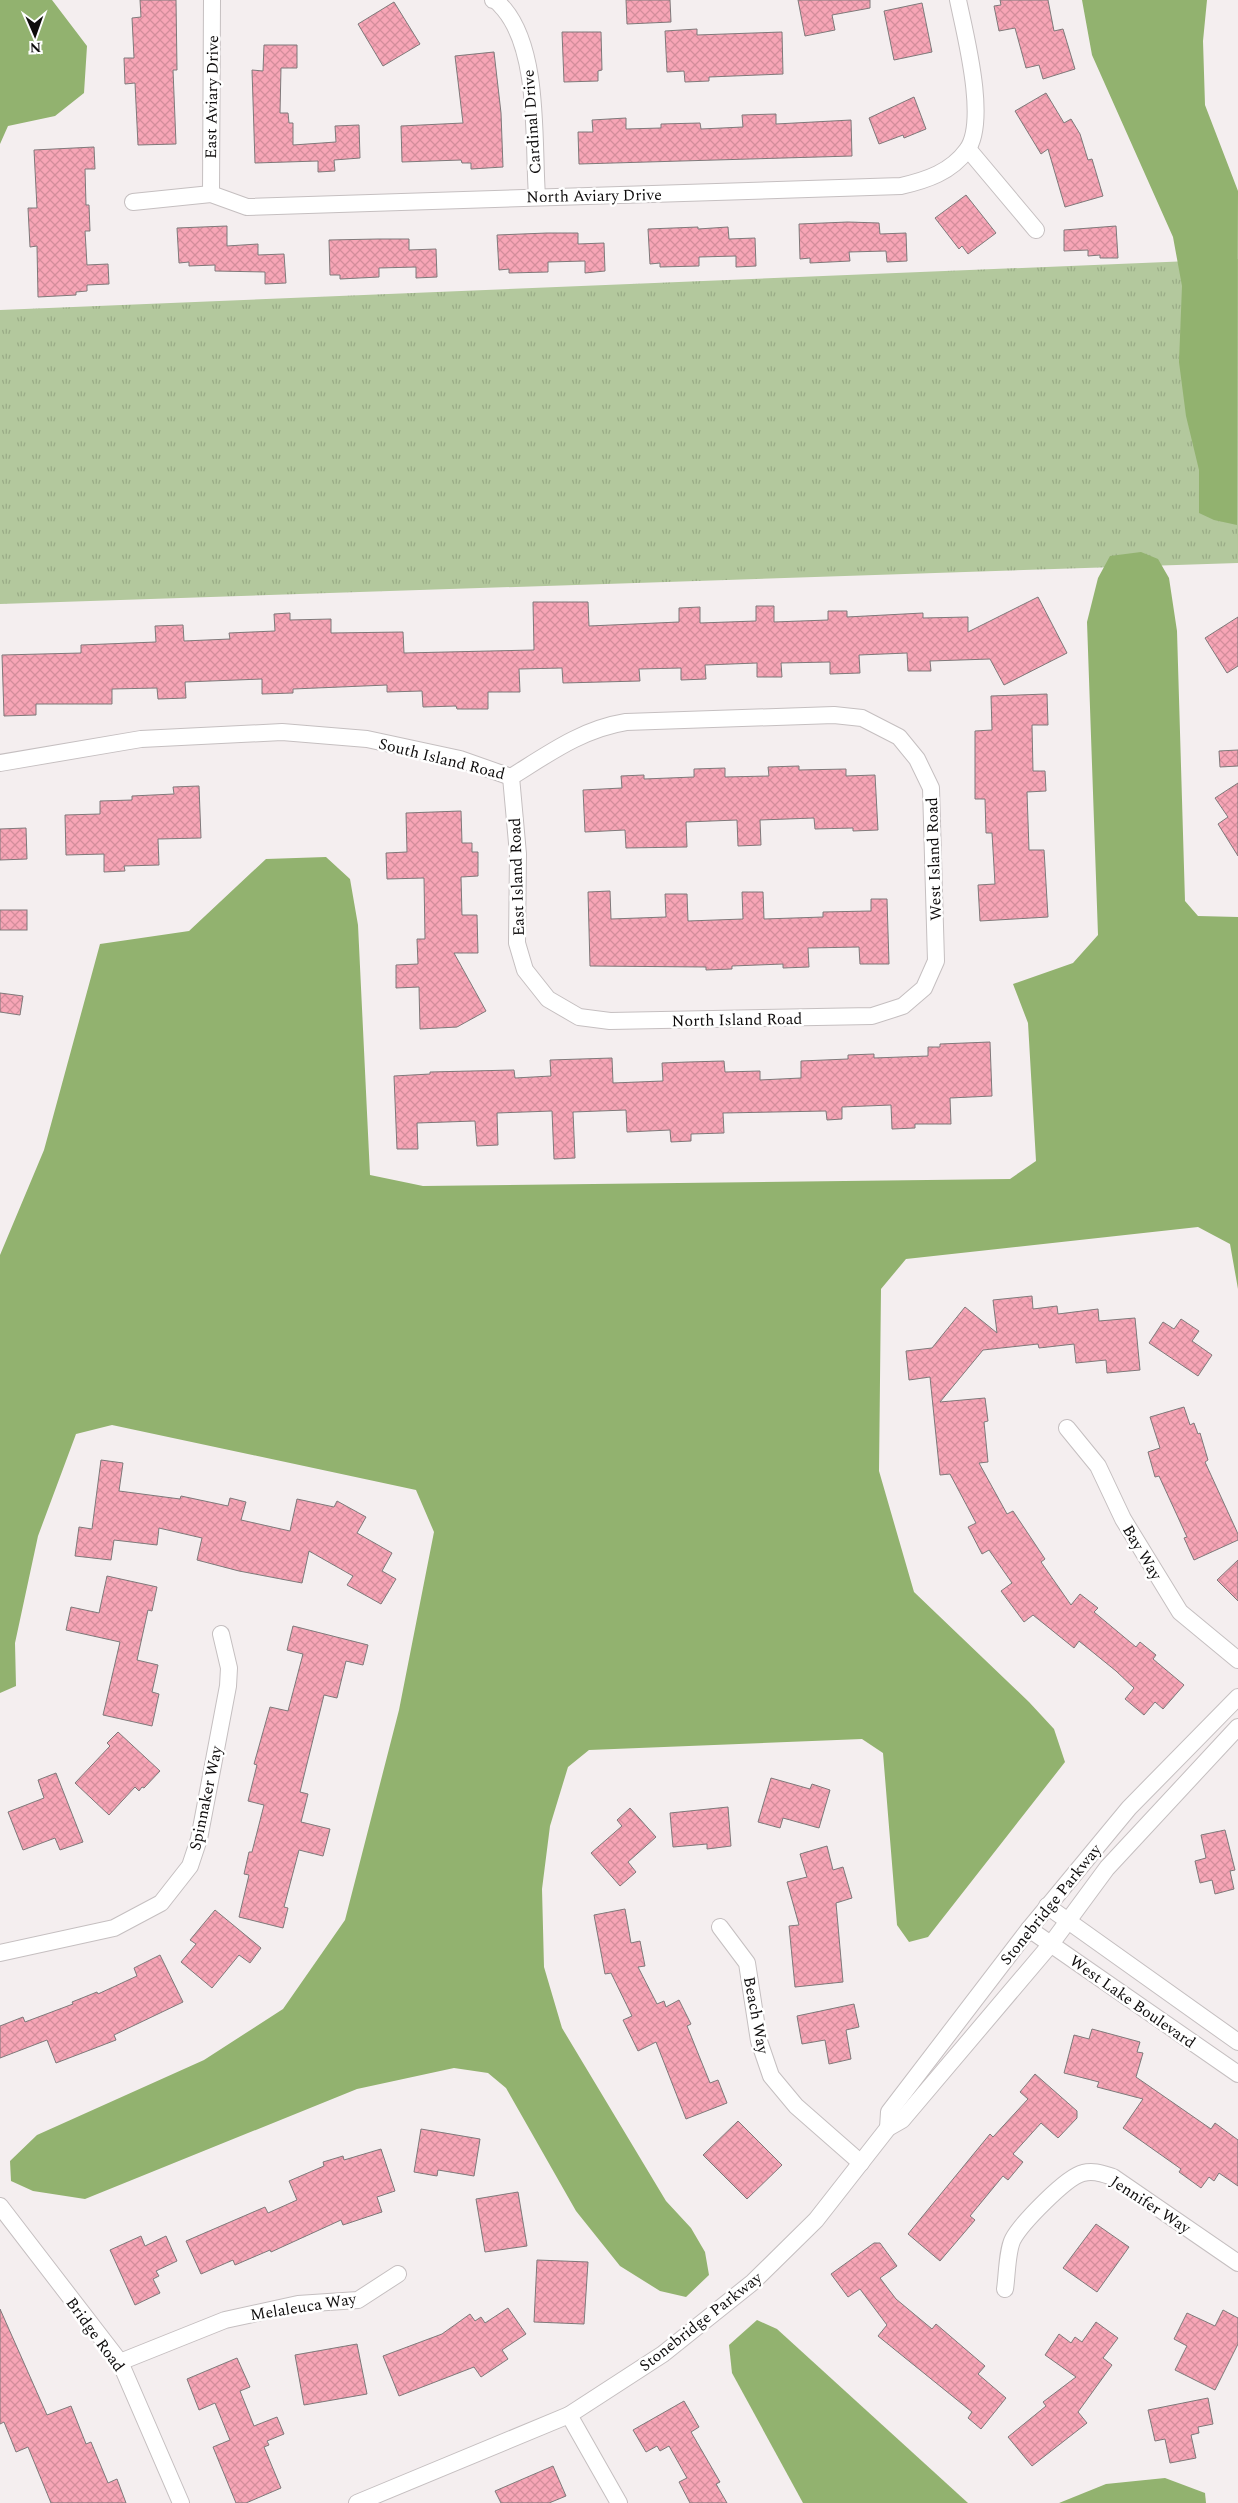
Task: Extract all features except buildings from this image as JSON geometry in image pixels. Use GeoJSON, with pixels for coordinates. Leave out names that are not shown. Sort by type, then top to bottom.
{"type":"FeatureCollection","features":[{"type":"Feature","properties":{"kind":"street","name":"East Aviary Drive"},"geometry":{"type":"LineString","coordinates":[[211,194],[212,0]]}},
{"type":"Feature","properties":{"kind":"street","name":"Cardinal Drive"},"geometry":{"type":"LineString","coordinates":[[493,0],[497,1],[512,18],[526,53],[533,109],[537,196]]}},
{"type":"Feature","properties":{"kind":"street"},"geometry":{"type":"LineString","coordinates":[[958,0],[975,83],[975,122],[968,149],[1036,230]]}},
{"type":"Feature","properties":{"kind":"street","name":"North Aviary Drive"},"geometry":{"type":"LineString","coordinates":[[211,194],[247,207],[537,196],[901,186],[928,180],[951,167],[968,149]]}},
{"type":"Feature","properties":{"kind":"street"},"geometry":{"type":"LineString","coordinates":[[133,202],[211,194]]}},
{"type":"Feature","properties":{"kind":"street","name":"South Island Road"},"geometry":{"type":"LineString","coordinates":[[0,762],[141,739],[282,732],[367,739],[460,759],[511,777],[579,735],[602,726],[626,722],[834,715],[862,718],[899,737]]}},
{"type":"Feature","properties":{"kind":"street","name":"West Island Road"},"geometry":{"type":"LineString","coordinates":[[899,737],[917,759],[931,788],[936,962],[924,988]]}},
{"type":"Feature","properties":{"kind":"street","name":"East Island Road"},"geometry":{"type":"LineString","coordinates":[[511,777],[518,854],[517,943],[525,970],[548,999]]}},
{"type":"Feature","properties":{"kind":"street","name":"North Island Road"},"geometry":{"type":"LineString","coordinates":[[548,999],[579,1017],[610,1022],[872,1016],[904,1006],[924,988]]}},
{"type":"Feature","properties":{"kind":"street","name":"Bay Way"},"geometry":{"type":"LineString","coordinates":[[1067,1428],[1098,1466],[1123,1519],[1180,1612],[1238,1660]]}},
{"type":"Feature","properties":{"kind":"street","name":"Spinnaker Way"},"geometry":{"type":"LineString","coordinates":[[0,1953],[114,1928],[161,1903],[190,1866],[205,1815],[228,1686],[229,1668],[221,1634]]}},
{"type":"Feature","properties":{"kind":"street","name":"Stonebridge Parkway"},"geometry":{"type":"LineString","coordinates":[[888,2128],[889,2112],[1047,1906],[1129,1808],[1238,1697]]}},
{"type":"Feature","properties":{"kind":"street","name":"Stonebridge Parkway"},"geometry":{"type":"LineString","coordinates":[[357,2503],[569,2415],[663,2354],[753,2282],[816,2220],[888,2128],[902,2120],[1051,1944],[1107,1868],[1238,1727]]}},
{"type":"Feature","properties":{"kind":"street","name":"West Lake Boulevard"},"geometry":{"type":"LineString","coordinates":[[1047,1906],[1238,2042]]}},
{"type":"Feature","properties":{"kind":"street","name":"Beach Way"},"geometry":{"type":"LineString","coordinates":[[720,1927],[747,1963],[759,2041],[771,2076],[796,2106],[861,2162]]}},
{"type":"Feature","properties":{"kind":"street","name":"West Lake Boulevard"},"geometry":{"type":"LineString","coordinates":[[1029,1929],[1238,2074]]}},
{"type":"Feature","properties":{"kind":"street","name":"Jennifer Way"},"geometry":{"type":"LineString","coordinates":[[1005,2289],[1012,2240],[1035,2213],[1069,2179],[1083,2173],[1098,2172],[1113,2177],[1238,2263]]}},
{"type":"Feature","properties":{"kind":"street","name":"Bridge Road"},"geometry":{"type":"LineString","coordinates":[[0,2206],[120,2362],[181,2503]]}},
{"type":"Feature","properties":{"kind":"street","name":"Melaleuca Way"},"geometry":{"type":"LineString","coordinates":[[120,2362],[225,2320],[298,2304],[358,2300],[398,2274]]}},
{"type":"Feature","properties":{"kind":"street"},"geometry":{"type":"LineString","coordinates":[[569,2415],[619,2503]]}},
{"type":"Feature","properties":{"kind":"green space"},"geometry":{"type":"Polygon","coordinates":[[[1238,259],[1238,563],[0,604],[0,310],[1238,259]]]}},
{"type":"Feature","properties":{"kind":"shaded area"},"geometry":{"type":"Polygon","coordinates":[[[0,0],[52,0],[87,46],[84,93],[55,116],[8,126],[0,144],[0,0]]]}},
{"type":"Feature","properties":{"kind":"shaded area"},"geometry":{"type":"Polygon","coordinates":[[[1082,0],[1207,0],[1203,41],[1205,105],[1238,191],[1237,525],[1214,520],[1199,513],[1199,470],[1186,416],[1179,362],[1182,286],[1173,237],[1092,55],[1082,0]]]}},
{"type":"Feature","properties":{"kind":"shaded area"},"geometry":{"type":"Polygon","coordinates":[[[1141,552],[1158,559],[1169,578],[1177,631],[1185,901],[1198,916],[1238,917],[1238,1289],[1230,1244],[1198,1227],[906,1259],[881,1289],[879,1471],[914,1592],[1029,1702],[1054,1729],[1065,1762],[928,1937],[909,1942],[897,1925],[883,1753],[862,1739],[589,1750],[568,1767],[550,1826],[542,1889],[544,1967],[562,2028],[666,2201],[691,2228],[705,2252],[709,2275],[686,2297],[660,2291],[620,2266],[576,2211],[506,2088],[488,2073],[454,2068],[357,2089],[85,2199],[33,2191],[11,2181],[10,2161],[37,2135],[204,2060],[283,2009],[345,1920],[399,1710],[434,1532],[416,1490],[112,1425],[76,1434],[38,1536],[15,1643],[16,1686],[0,1693],[0,1255],[44,1150],[100,944],[189,931],[266,859],[326,857],[350,879],[358,925],[370,1175],[423,1186],[1010,1179],[1036,1161],[1028,1023],[1013,984],[1073,963],[1098,935],[1087,622],[1098,578],[1110,556],[1141,552]]]}},
{"type":"Feature","properties":{"kind":"shaded area"},"geometry":{"type":"Polygon","coordinates":[[[757,2320],[777,2329],[968,2503],[803,2503],[732,2373],[729,2345],[757,2320]]]}},
{"type":"Feature","properties":{"kind":"shaded area"},"geometry":{"type":"Polygon","coordinates":[[[1165,2478],[1205,2493],[1206,2503],[1059,2503],[1106,2484],[1165,2478]]]}}]}
